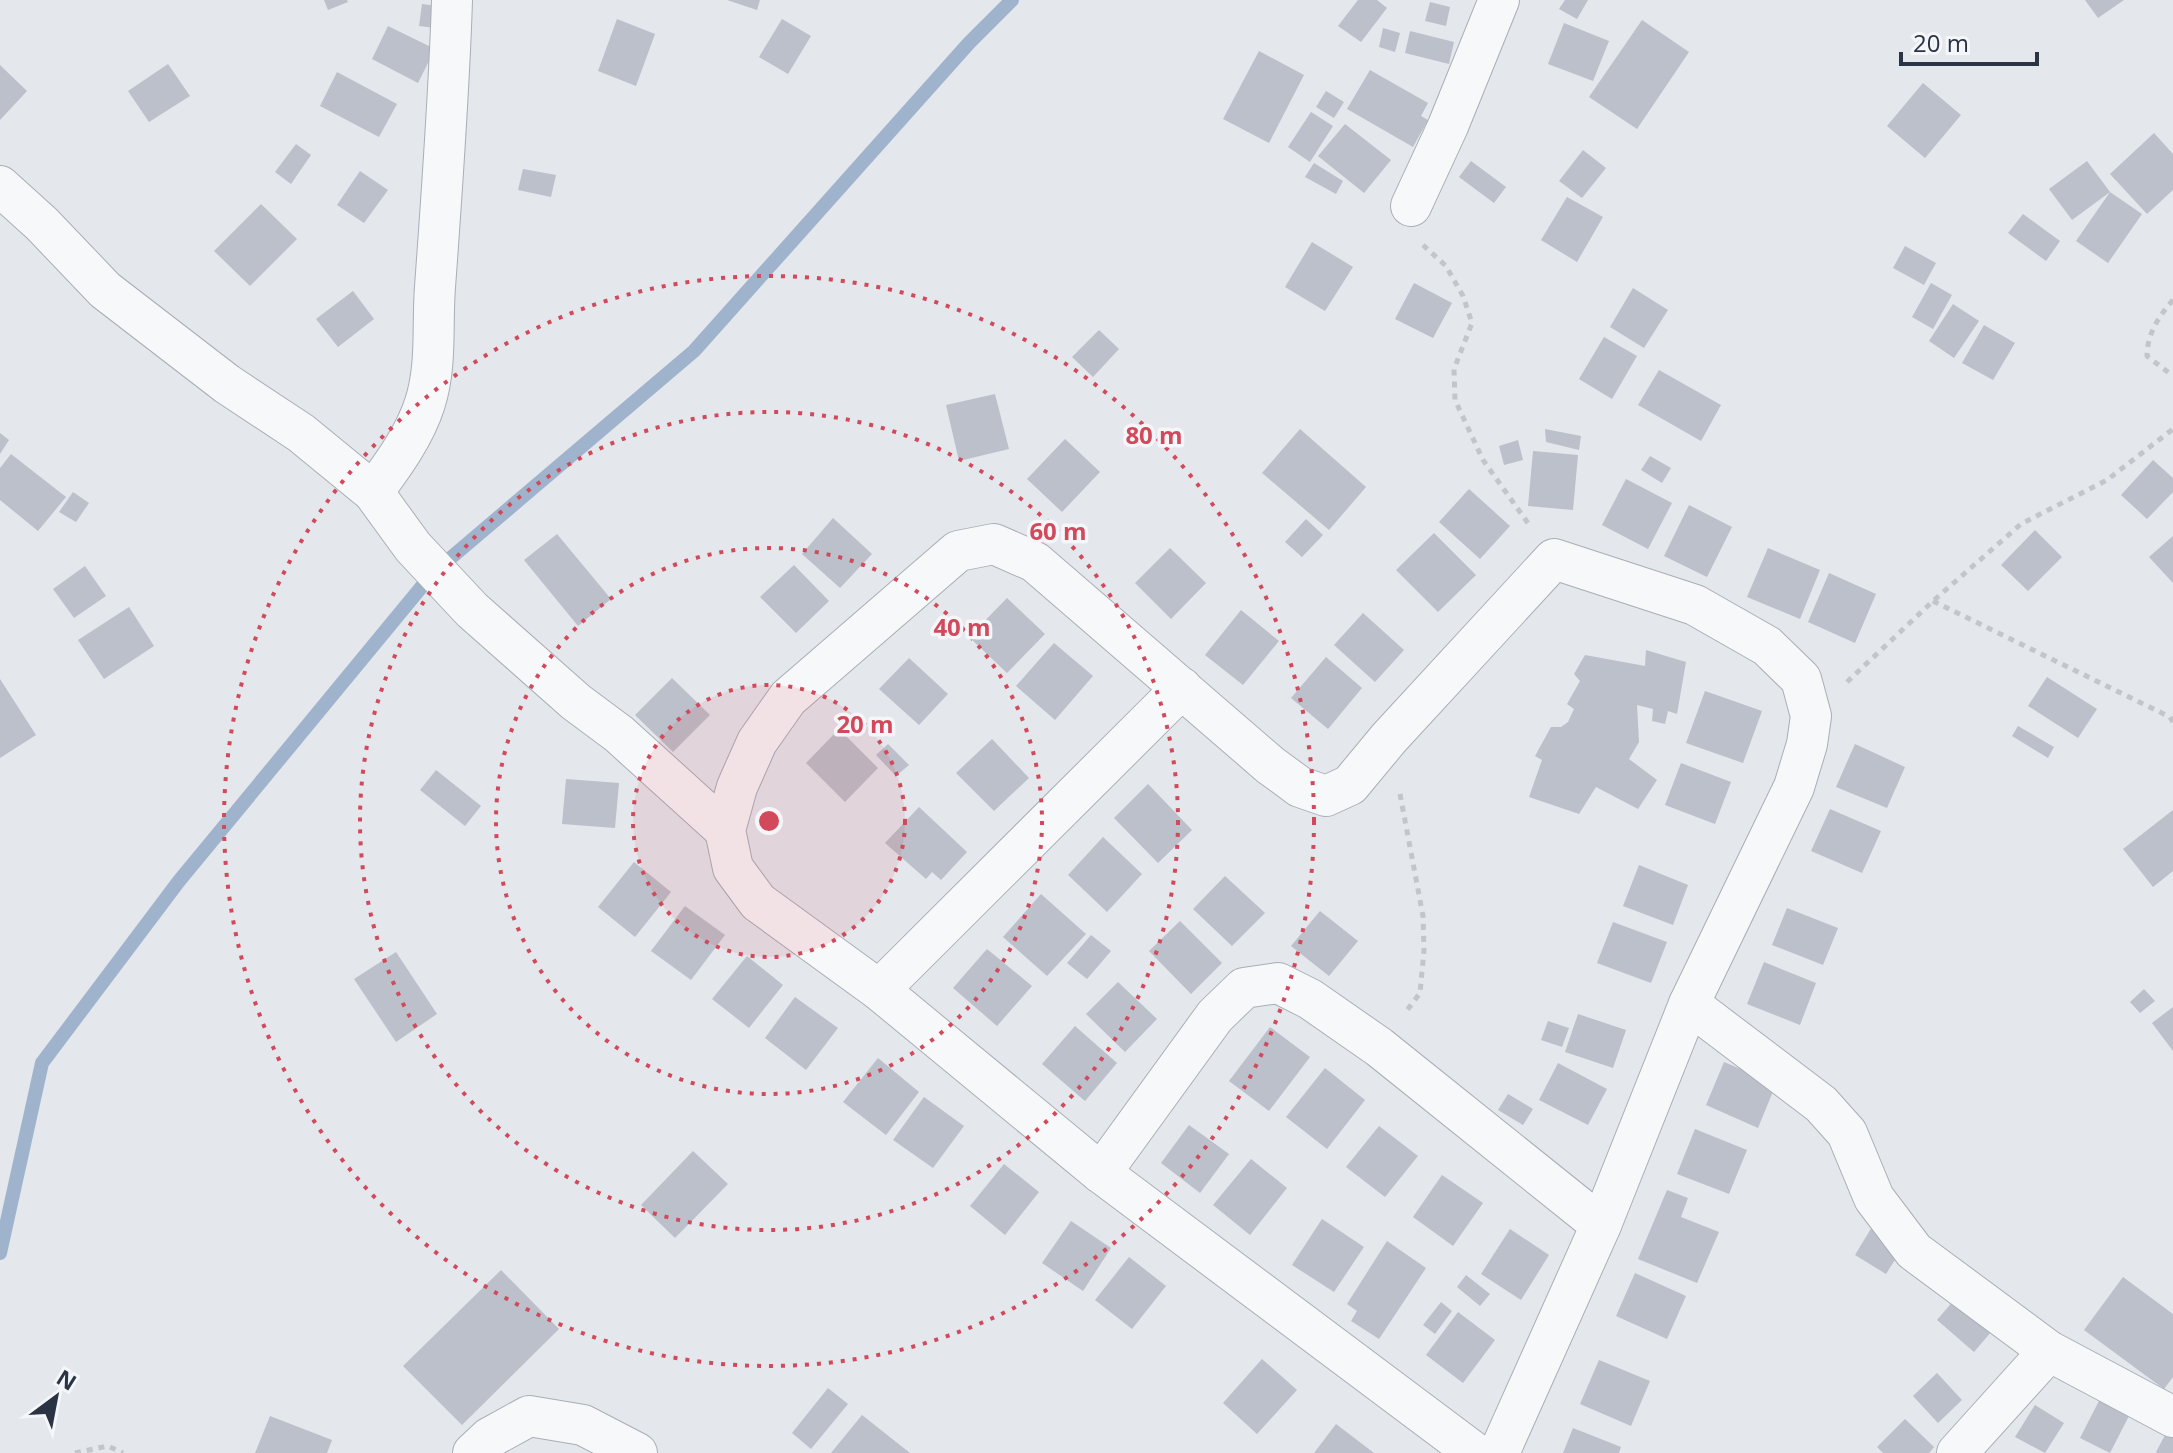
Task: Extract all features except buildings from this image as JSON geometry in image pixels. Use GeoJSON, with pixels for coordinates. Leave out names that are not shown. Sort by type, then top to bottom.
{"type":"FeatureCollection","features":[{"type":"Feature","properties":{"kind":"street"},"geometry":{"type":"LineString","coordinates":[[373,492],[401,453],[425,404],[433,366],[452,0]]}},
{"type":"Feature","properties":{"kind":"street"},"geometry":{"type":"LineString","coordinates":[[1411,206],[1448,126],[1499,0]]}},
{"type":"Feature","properties":{"kind":"street"},"geometry":{"type":"LineString","coordinates":[[0,186],[42,224],[105,290],[227,384],[301,433],[373,492],[413,547],[472,610],[576,702],[619,734],[725,830]]}},
{"type":"Feature","properties":{"kind":"street"},"geometry":{"type":"LineString","coordinates":[[1475,1453],[1101,1173],[879,990],[758,902],[733,868],[725,830],[737,787],[757,742],[788,698],[958,551],[994,544],[1035,562],[1280,772],[1300,787],[1326,796],[1350,785],[1389,738],[1554,559],[1695,605],[1767,646],[1801,679],[1811,716],[1807,744],[1794,787],[1689,1004],[1601,1225],[1499,1453]]}},
{"type":"Feature","properties":{"kind":"street"},"geometry":{"type":"LineString","coordinates":[[879,990],[1182,688]]}},
{"type":"Feature","properties":{"kind":"street"},"geometry":{"type":"LineString","coordinates":[[1101,1173],[1215,1016],[1244,988],[1278,983],[1310,999],[1379,1047],[1601,1225]]}},
{"type":"Feature","properties":{"kind":"street"},"geometry":{"type":"LineString","coordinates":[[1689,1004],[1821,1104],[1847,1133],[1874,1198],[1914,1251],[2049,1351],[2173,1417]]}},
{"type":"Feature","properties":{"kind":"street"},"geometry":{"type":"LineString","coordinates":[[1957,1453],[2049,1351]]}},
{"type":"Feature","properties":{"kind":"street"},"geometry":{"type":"LineString","coordinates":[[473,1453],[489,1438],[529,1416],[583,1425],[637,1453]]}},
{"type":"Feature","properties":{"kind":"path"},"geometry":{"type":"LineString","coordinates":[[1411,206],[1415,237],[1446,266],[1463,296],[1472,323],[1454,369],[1455,400],[1483,460],[1554,559]]}},
{"type":"Feature","properties":{"kind":"path"},"geometry":{"type":"LineString","coordinates":[[2173,300],[2151,333],[2147,356],[2173,376]]}},
{"type":"Feature","properties":{"kind":"path"},"geometry":{"type":"LineString","coordinates":[[1811,716],[1933,601],[2021,524],[2107,480],[2173,429]]}},
{"type":"Feature","properties":{"kind":"path"},"geometry":{"type":"LineString","coordinates":[[1933,601],[2170,717],[2173,722]]}},
{"type":"Feature","properties":{"kind":"path"},"geometry":{"type":"LineString","coordinates":[[1389,738],[1423,916],[1420,993]]}},
{"type":"Feature","properties":{"kind":"path"},"geometry":{"type":"LineString","coordinates":[[75,1453],[108,1446],[123,1453]]}},
{"type":"Feature","properties":{"kind":"waterway"},"geometry":{"type":"LineString","coordinates":[[0,1253],[42,1063],[179,881],[433,573],[694,351],[969,43],[1012,0]]}}]}
